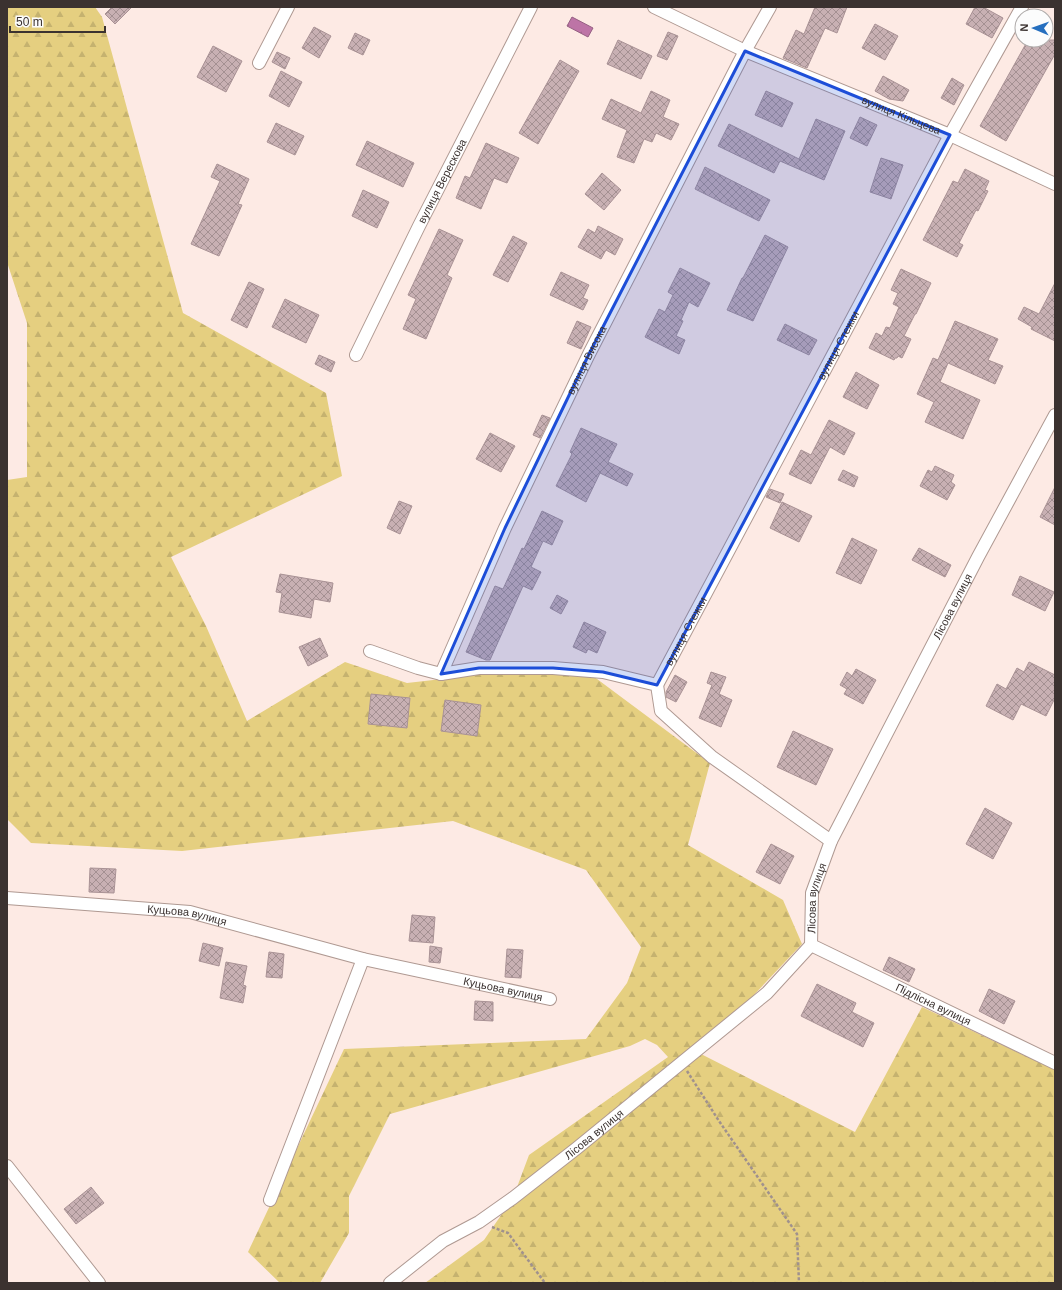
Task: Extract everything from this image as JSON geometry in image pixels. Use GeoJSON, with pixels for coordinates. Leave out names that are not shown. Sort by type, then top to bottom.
{"type":"FeatureCollection","features":[{"type":"Feature","properties":{"kind":"street"},"geometry":{"type":"LineString","coordinates":[[259,63],[288,7]]}},
{"type":"Feature","properties":{"kind":"street","name":"вулиця Верескова"},"geometry":{"type":"LineString","coordinates":[[356,356],[419,226],[531,7]]}},
{"type":"Feature","properties":{"kind":"street","name":"вулиця Кільцева"},"geometry":{"type":"LineString","coordinates":[[654,7],[745,51],[950,135],[1055,184]]}},
{"type":"Feature","properties":{"kind":"street"},"geometry":{"type":"LineString","coordinates":[[745,51],[770,7]]}},
{"type":"Feature","properties":{"kind":"street","name":"вулиця Стежки"},"geometry":{"type":"LineString","coordinates":[[657,684],[950,135],[1022,7]]}},
{"type":"Feature","properties":{"kind":"street","name":"вулиця Висока"},"geometry":{"type":"LineString","coordinates":[[441,674],[505,528],[589,354],[745,51]]}},
{"type":"Feature","properties":{"kind":"street","name":"Лісова вулиця"},"geometry":{"type":"LineString","coordinates":[[390,1283],[443,1241],[479,1222],[513,1198],[767,993],[811,945],[812,892],[831,841],[978,557],[1055,415]]}},
{"type":"Feature","properties":{"kind":"street"},"geometry":{"type":"LineString","coordinates":[[370,651],[418,668],[441,674],[479,668],[553,668],[603,672],[657,684],[661,711],[712,757],[831,841]]}},
{"type":"Feature","properties":{"kind":"street","name":"Куцьова вулиця"},"geometry":{"type":"LineString","coordinates":[[7,898],[190,912],[363,959],[550,999]]}},
{"type":"Feature","properties":{"kind":"street","name":"Підлісна вулиця"},"geometry":{"type":"LineString","coordinates":[[811,945],[1055,1063]]}},
{"type":"Feature","properties":{"kind":"street"},"geometry":{"type":"LineString","coordinates":[[270,1200],[363,959]]}},
{"type":"Feature","properties":{"kind":"street"},"geometry":{"type":"LineString","coordinates":[[7,1166],[99,1283]]}},
{"type":"Feature","properties":{"kind":"path"},"geometry":{"type":"LineString","coordinates":[[682,1062],[719,1121],[797,1234],[799,1283]]}},
{"type":"Feature","properties":{"kind":"path"},"geometry":{"type":"LineString","coordinates":[[479,1222],[508,1233],[546,1283]]}},
{"type":"Feature","properties":{"kind":"highlighted area"},"geometry":{"type":"Polygon","coordinates":[[[745,51],[950,135],[657,685],[603,672],[553,668],[479,668],[441,674],[505,528],[589,354],[745,51]]]}},
{"type":"Feature","properties":{"kind":"green space"},"geometry":{"type":"Polygon","coordinates":[[[7,7],[95,7],[102,17],[183,313],[326,393],[342,476],[171,557],[206,626],[247,721],[345,662],[407,683],[513,671],[593,676],[710,763],[688,845],[783,900],[802,944],[699,1053],[855,1132],[922,1007],[1055,1070],[1055,1283],[425,1283],[484,1240],[513,1198],[529,1155],[668,1057],[657,1045],[645,1039],[630,1046],[390,1114],[349,1196],[349,1233],[320,1283],[280,1283],[248,1252],[344,1049],[586,1039],[627,983],[641,947],[586,870],[453,821],[182,851],[31,843],[7,819],[7,480],[27,477],[27,323],[7,262],[7,7]]]}},
{"type":"Feature","properties":{"kind":"water"},"geometry":{"type":"Polygon","coordinates":[[[572,17],[593,28],[588,37],[567,26],[572,17]]]}},
{"type":"Feature","properties":{"kind":"building"},"geometry":{"type":"Polygon","coordinates":[[[112,7],[132,7],[115,24],[105,14],[112,7]]]}},
{"type":"Feature","properties":{"kind":"building"},"geometry":{"type":"Polygon","coordinates":[[[815,7],[847,7],[837,33],[825,28],[807,68],[783,58],[796,30],[804,34],[815,7]]]}},
{"type":"Feature","properties":{"kind":"building"},"geometry":{"type":"Polygon","coordinates":[[[975,7],[983,7],[1003,18],[992,38],[966,24],[975,7]]]}},
{"type":"Feature","properties":{"kind":"building"},"geometry":{"type":"Polygon","coordinates":[[[875,24],[898,36],[885,60],[862,48],[875,24]]]}},
{"type":"Feature","properties":{"kind":"building"},"geometry":{"type":"Polygon","coordinates":[[[314,27],[331,36],[319,58],[302,48],[314,27]]]}},
{"type":"Feature","properties":{"kind":"building"},"geometry":{"type":"Polygon","coordinates":[[[668,32],[678,36],[667,60],[657,56],[668,32]]]}},
{"type":"Feature","properties":{"kind":"building"},"geometry":{"type":"Polygon","coordinates":[[[355,33],[370,40],[363,55],[348,48],[355,33]]]}},
{"type":"Feature","properties":{"kind":"building"},"geometry":{"type":"Polygon","coordinates":[[[618,40],[652,56],[641,79],[607,64],[618,40]]]}},
{"type":"Feature","properties":{"kind":"building"},"geometry":{"type":"Polygon","coordinates":[[[1055,40],[1055,54],[1006,141],[980,126],[1024,48],[1054,48],[1055,40]]]}},
{"type":"Feature","properties":{"kind":"building"},"geometry":{"type":"Polygon","coordinates":[[[213,46],[242,61],[226,92],[197,77],[213,46]]]}},
{"type":"Feature","properties":{"kind":"building"},"geometry":{"type":"Polygon","coordinates":[[[277,52],[290,58],[285,69],[272,62],[277,52]]]}},
{"type":"Feature","properties":{"kind":"building"},"geometry":{"type":"Polygon","coordinates":[[[560,60],[579,71],[538,144],[519,133],[560,60]]]}},
{"type":"Feature","properties":{"kind":"building"},"geometry":{"type":"Polygon","coordinates":[[[281,71],[302,82],[289,107],[269,96],[281,71]]]}},
{"type":"Feature","properties":{"kind":"building"},"geometry":{"type":"Polygon","coordinates":[[[883,76],[909,90],[903,101],[889,99],[875,91],[883,76]]]}},
{"type":"Feature","properties":{"kind":"building"},"geometry":{"type":"Polygon","coordinates":[[[952,78],[964,85],[954,105],[941,98],[952,78]]]}},
{"type":"Feature","properties":{"kind":"building"},"geometry":{"type":"Polygon","coordinates":[[[651,91],[670,100],[663,117],[679,124],[671,140],[656,133],[652,142],[644,139],[634,163],[617,157],[627,130],[602,119],[611,99],[641,113],[651,91]]]}},
{"type":"Feature","properties":{"kind":"building"},"geometry":{"type":"Polygon","coordinates":[[[766,91],[793,103],[782,127],[755,115],[766,91]]]}},
{"type":"Feature","properties":{"kind":"building"},"geometry":{"type":"Polygon","coordinates":[[[860,117],[877,125],[867,146],[850,138],[860,117]]]}},
{"type":"Feature","properties":{"kind":"building"},"geometry":{"type":"Polygon","coordinates":[[[816,119],[845,131],[824,180],[780,161],[774,173],[718,146],[729,124],[799,159],[816,119]]]}},
{"type":"Feature","properties":{"kind":"building"},"geometry":{"type":"Polygon","coordinates":[[[276,123],[304,136],[295,155],[267,142],[276,123]]]}},
{"type":"Feature","properties":{"kind":"building"},"geometry":{"type":"Polygon","coordinates":[[[367,141],[414,163],[403,187],[356,165],[367,141]]]}},
{"type":"Feature","properties":{"kind":"building"},"geometry":{"type":"Polygon","coordinates":[[[486,143],[519,158],[507,183],[494,178],[481,209],[456,198],[465,176],[470,178],[486,143]]]}},
{"type":"Feature","properties":{"kind":"building"},"geometry":{"type":"Polygon","coordinates":[[[881,158],[903,165],[891,199],[870,192],[881,158]]]}},
{"type":"Feature","properties":{"kind":"building"},"geometry":{"type":"Polygon","coordinates":[[[217,164],[249,179],[238,204],[242,205],[219,256],[191,244],[220,181],[211,177],[217,164]]]}},
{"type":"Feature","properties":{"kind":"building"},"geometry":{"type":"Polygon","coordinates":[[[705,167],[770,200],[759,221],[695,189],[705,167]]]}},
{"type":"Feature","properties":{"kind":"building"},"geometry":{"type":"Polygon","coordinates":[[[965,169],[989,181],[985,190],[988,191],[978,211],[976,210],[959,243],[963,245],[957,257],[923,240],[953,181],[958,183],[965,169]]]}},
{"type":"Feature","properties":{"kind":"building"},"geometry":{"type":"Polygon","coordinates":[[[602,173],[621,190],[604,210],[585,194],[602,173]]]}},
{"type":"Feature","properties":{"kind":"building"},"geometry":{"type":"Polygon","coordinates":[[[363,190],[389,202],[377,228],[352,216],[363,190]]]}},
{"type":"Feature","properties":{"kind":"building"},"geometry":{"type":"Polygon","coordinates":[[[598,226],[623,239],[615,255],[606,250],[601,259],[578,247],[588,229],[595,233],[598,226]]]}},
{"type":"Feature","properties":{"kind":"building"},"geometry":{"type":"Polygon","coordinates":[[[439,229],[463,240],[447,275],[452,278],[426,339],[403,329],[416,299],[408,295],[439,229]]]}},
{"type":"Feature","properties":{"kind":"building"},"geometry":{"type":"Polygon","coordinates":[[[765,235],[788,247],[753,321],[727,310],[765,235]]]}},
{"type":"Feature","properties":{"kind":"building"},"geometry":{"type":"Polygon","coordinates":[[[513,236],[527,243],[508,282],[493,275],[513,236]]]}},
{"type":"Feature","properties":{"kind":"building"},"geometry":{"type":"Polygon","coordinates":[[[680,268],[710,283],[698,307],[689,302],[681,320],[683,321],[676,336],[685,340],[679,354],[645,337],[659,309],[665,312],[673,295],[668,292],[680,268]]]}},
{"type":"Feature","properties":{"kind":"building"},"geometry":{"type":"Polygon","coordinates":[[[901,269],[931,283],[904,336],[911,339],[902,358],[898,356],[894,360],[869,348],[876,333],[882,336],[886,327],[890,328],[899,307],[893,304],[898,293],[891,290],[901,269]]]}},
{"type":"Feature","properties":{"kind":"building"},"geometry":{"type":"Polygon","coordinates":[[[561,272],[589,285],[583,298],[588,300],[583,310],[550,295],[561,272]]]}},
{"type":"Feature","properties":{"kind":"building"},"geometry":{"type":"Polygon","coordinates":[[[249,282],[264,289],[247,328],[231,320],[249,282]]]}},
{"type":"Feature","properties":{"kind":"building"},"geometry":{"type":"Polygon","coordinates":[[[1055,283],[1055,341],[1031,329],[1032,327],[1018,319],[1024,307],[1039,314],[1055,283]]]}},
{"type":"Feature","properties":{"kind":"building"},"geometry":{"type":"Polygon","coordinates":[[[285,299],[319,315],[306,343],[272,327],[285,299]]]}},
{"type":"Feature","properties":{"kind":"building"},"geometry":{"type":"Polygon","coordinates":[[[577,321],[591,327],[581,349],[567,343],[577,321]]]}},
{"type":"Feature","properties":{"kind":"building"},"geometry":{"type":"Polygon","coordinates":[[[955,321],[998,339],[988,360],[1003,366],[995,384],[948,363],[940,382],[980,400],[963,439],[925,422],[934,402],[917,394],[933,358],[938,360],[955,321]]]}},
{"type":"Feature","properties":{"kind":"building"},"geometry":{"type":"Polygon","coordinates":[[[785,324],[817,340],[809,355],[777,340],[785,324]]]}},
{"type":"Feature","properties":{"kind":"building"},"geometry":{"type":"Polygon","coordinates":[[[319,355],[335,362],[331,372],[315,364],[319,355]]]}},
{"type":"Feature","properties":{"kind":"building"},"geometry":{"type":"Polygon","coordinates":[[[856,372],[879,385],[867,409],[843,397],[856,372]]]}},
{"type":"Feature","properties":{"kind":"building"},"geometry":{"type":"Polygon","coordinates":[[[542,415],[550,418],[540,438],[533,435],[542,415]]]}},
{"type":"Feature","properties":{"kind":"building"},"geometry":{"type":"Polygon","coordinates":[[[829,420],[855,433],[844,455],[830,447],[811,484],[789,474],[801,450],[811,455],[829,420]]]}},
{"type":"Feature","properties":{"kind":"building"},"geometry":{"type":"Polygon","coordinates":[[[581,428],[617,444],[608,462],[633,474],[627,486],[600,473],[586,502],[556,486],[572,454],[570,452],[581,428]]]}},
{"type":"Feature","properties":{"kind":"building"},"geometry":{"type":"Polygon","coordinates":[[[490,433],[515,446],[501,472],[476,459],[490,433]]]}},
{"type":"Feature","properties":{"kind":"building"},"geometry":{"type":"Polygon","coordinates":[[[935,466],[954,475],[951,482],[955,485],[947,500],[920,486],[928,470],[932,472],[935,466]]]}},
{"type":"Feature","properties":{"kind":"building"},"geometry":{"type":"Polygon","coordinates":[[[843,470],[858,477],[854,487],[838,480],[843,470]]]}},
{"type":"Feature","properties":{"kind":"building"},"geometry":{"type":"Polygon","coordinates":[[[1055,487],[1055,525],[1040,517],[1055,487]]]}},
{"type":"Feature","properties":{"kind":"building"},"geometry":{"type":"Polygon","coordinates":[[[770,489],[784,494],[780,503],[766,497],[770,489]]]}},
{"type":"Feature","properties":{"kind":"building"},"geometry":{"type":"Polygon","coordinates":[[[399,501],[412,506],[400,534],[387,528],[399,501]]]}},
{"type":"Feature","properties":{"kind":"building"},"geometry":{"type":"Polygon","coordinates":[[[782,502],[812,516],[799,542],[770,528],[782,502]]]}},
{"type":"Feature","properties":{"kind":"building"},"geometry":{"type":"Polygon","coordinates":[[[542,511],[563,521],[552,545],[543,541],[531,567],[541,572],[532,590],[523,586],[490,660],[486,660],[466,652],[495,586],[503,589],[522,548],[524,549],[542,511]]]}},
{"type":"Feature","properties":{"kind":"building"},"geometry":{"type":"Polygon","coordinates":[[[852,538],[877,550],[861,584],[836,573],[852,538]]]}},
{"type":"Feature","properties":{"kind":"building"},"geometry":{"type":"Polygon","coordinates":[[[919,548],[951,565],[945,577],[912,560],[919,548]]]}},
{"type":"Feature","properties":{"kind":"building"},"geometry":{"type":"Polygon","coordinates":[[[280,574],[333,583],[330,602],[314,599],[311,618],[279,612],[282,593],[276,592],[280,574]]]}},
{"type":"Feature","properties":{"kind":"building"},"geometry":{"type":"Polygon","coordinates":[[[1020,576],[1054,592],[1045,611],[1012,595],[1020,576]]]}},
{"type":"Feature","properties":{"kind":"building"},"geometry":{"type":"Polygon","coordinates":[[[557,595],[568,601],[561,614],[550,608],[557,595]]]}},
{"type":"Feature","properties":{"kind":"building"},"geometry":{"type":"Polygon","coordinates":[[[584,622],[606,632],[597,653],[588,649],[586,653],[573,647],[584,622]]]}},
{"type":"Feature","properties":{"kind":"building"},"geometry":{"type":"Polygon","coordinates":[[[320,638],[328,656],[308,666],[299,647],[320,638]]]}},
{"type":"Feature","properties":{"kind":"building"},"geometry":{"type":"Polygon","coordinates":[[[1029,662],[1055,675],[1055,698],[1046,716],[1021,704],[1013,720],[986,706],[997,684],[1006,689],[1017,668],[1024,672],[1029,662]]]}},
{"type":"Feature","properties":{"kind":"building"},"geometry":{"type":"Polygon","coordinates":[[[856,669],[876,680],[863,704],[844,694],[847,689],[840,685],[847,672],[852,676],[856,669]]]}},
{"type":"Feature","properties":{"kind":"building"},"geometry":{"type":"Polygon","coordinates":[[[711,672],[726,677],[719,694],[732,700],[721,727],[699,718],[712,685],[707,683],[711,672]]]}},
{"type":"Feature","properties":{"kind":"building"},"geometry":{"type":"Polygon","coordinates":[[[675,675],[687,682],[676,702],[666,697],[666,692],[675,675]]]}},
{"type":"Feature","properties":{"kind":"building"},"geometry":{"type":"Polygon","coordinates":[[[371,694],[410,698],[407,728],[368,724],[371,694]]]}},
{"type":"Feature","properties":{"kind":"building"},"geometry":{"type":"Polygon","coordinates":[[[445,700],[481,705],[477,736],[441,731],[445,700]]]}},
{"type":"Feature","properties":{"kind":"building"},"geometry":{"type":"Polygon","coordinates":[[[793,731],[833,749],[816,785],[777,767],[793,731]]]}},
{"type":"Feature","properties":{"kind":"building"},"geometry":{"type":"Polygon","coordinates":[[[985,808],[1012,823],[993,859],[966,844],[985,808]]]}},
{"type":"Feature","properties":{"kind":"building"},"geometry":{"type":"Polygon","coordinates":[[[771,844],[794,856],[780,884],[756,872],[771,844]]]}},
{"type":"Feature","properties":{"kind":"building"},"geometry":{"type":"Polygon","coordinates":[[[90,868],[116,869],[114,893],[89,892],[90,868]]]}},
{"type":"Feature","properties":{"kind":"building"},"geometry":{"type":"Polygon","coordinates":[[[412,915],[435,917],[433,943],[409,941],[412,915]]]}},
{"type":"Feature","properties":{"kind":"building"},"geometry":{"type":"Polygon","coordinates":[[[203,943],[223,948],[219,966],[199,961],[203,943]]]}},
{"type":"Feature","properties":{"kind":"building"},"geometry":{"type":"Polygon","coordinates":[[[430,946],[442,948],[440,963],[429,962],[430,946]]]}},
{"type":"Feature","properties":{"kind":"building"},"geometry":{"type":"Polygon","coordinates":[[[507,949],[523,950],[521,978],[505,977],[507,949]]]}},
{"type":"Feature","properties":{"kind":"building"},"geometry":{"type":"Polygon","coordinates":[[[269,952],[284,954],[282,978],[266,977],[269,952]]]}},
{"type":"Feature","properties":{"kind":"building"},"geometry":{"type":"Polygon","coordinates":[[[889,957],[915,969],[909,982],[883,970],[889,957]]]}},
{"type":"Feature","properties":{"kind":"building"},"geometry":{"type":"Polygon","coordinates":[[[226,962],[247,966],[243,985],[246,986],[243,1003],[220,998],[226,962]]]}},
{"type":"Feature","properties":{"kind":"building"},"geometry":{"type":"Polygon","coordinates":[[[817,984],[856,1003],[852,1012],[874,1023],[863,1047],[801,1016],[817,984]]]}},
{"type":"Feature","properties":{"kind":"building"},"geometry":{"type":"Polygon","coordinates":[[[989,989],[1015,1001],[1004,1024],[979,1011],[989,989]]]}},
{"type":"Feature","properties":{"kind":"building"},"geometry":{"type":"Polygon","coordinates":[[[475,1001],[493,1002],[493,1021],[474,1020],[475,1001]]]}},
{"type":"Feature","properties":{"kind":"building"},"geometry":{"type":"Polygon","coordinates":[[[91,1187],[104,1203],[76,1224],[64,1209],[91,1187]]]}}]}
